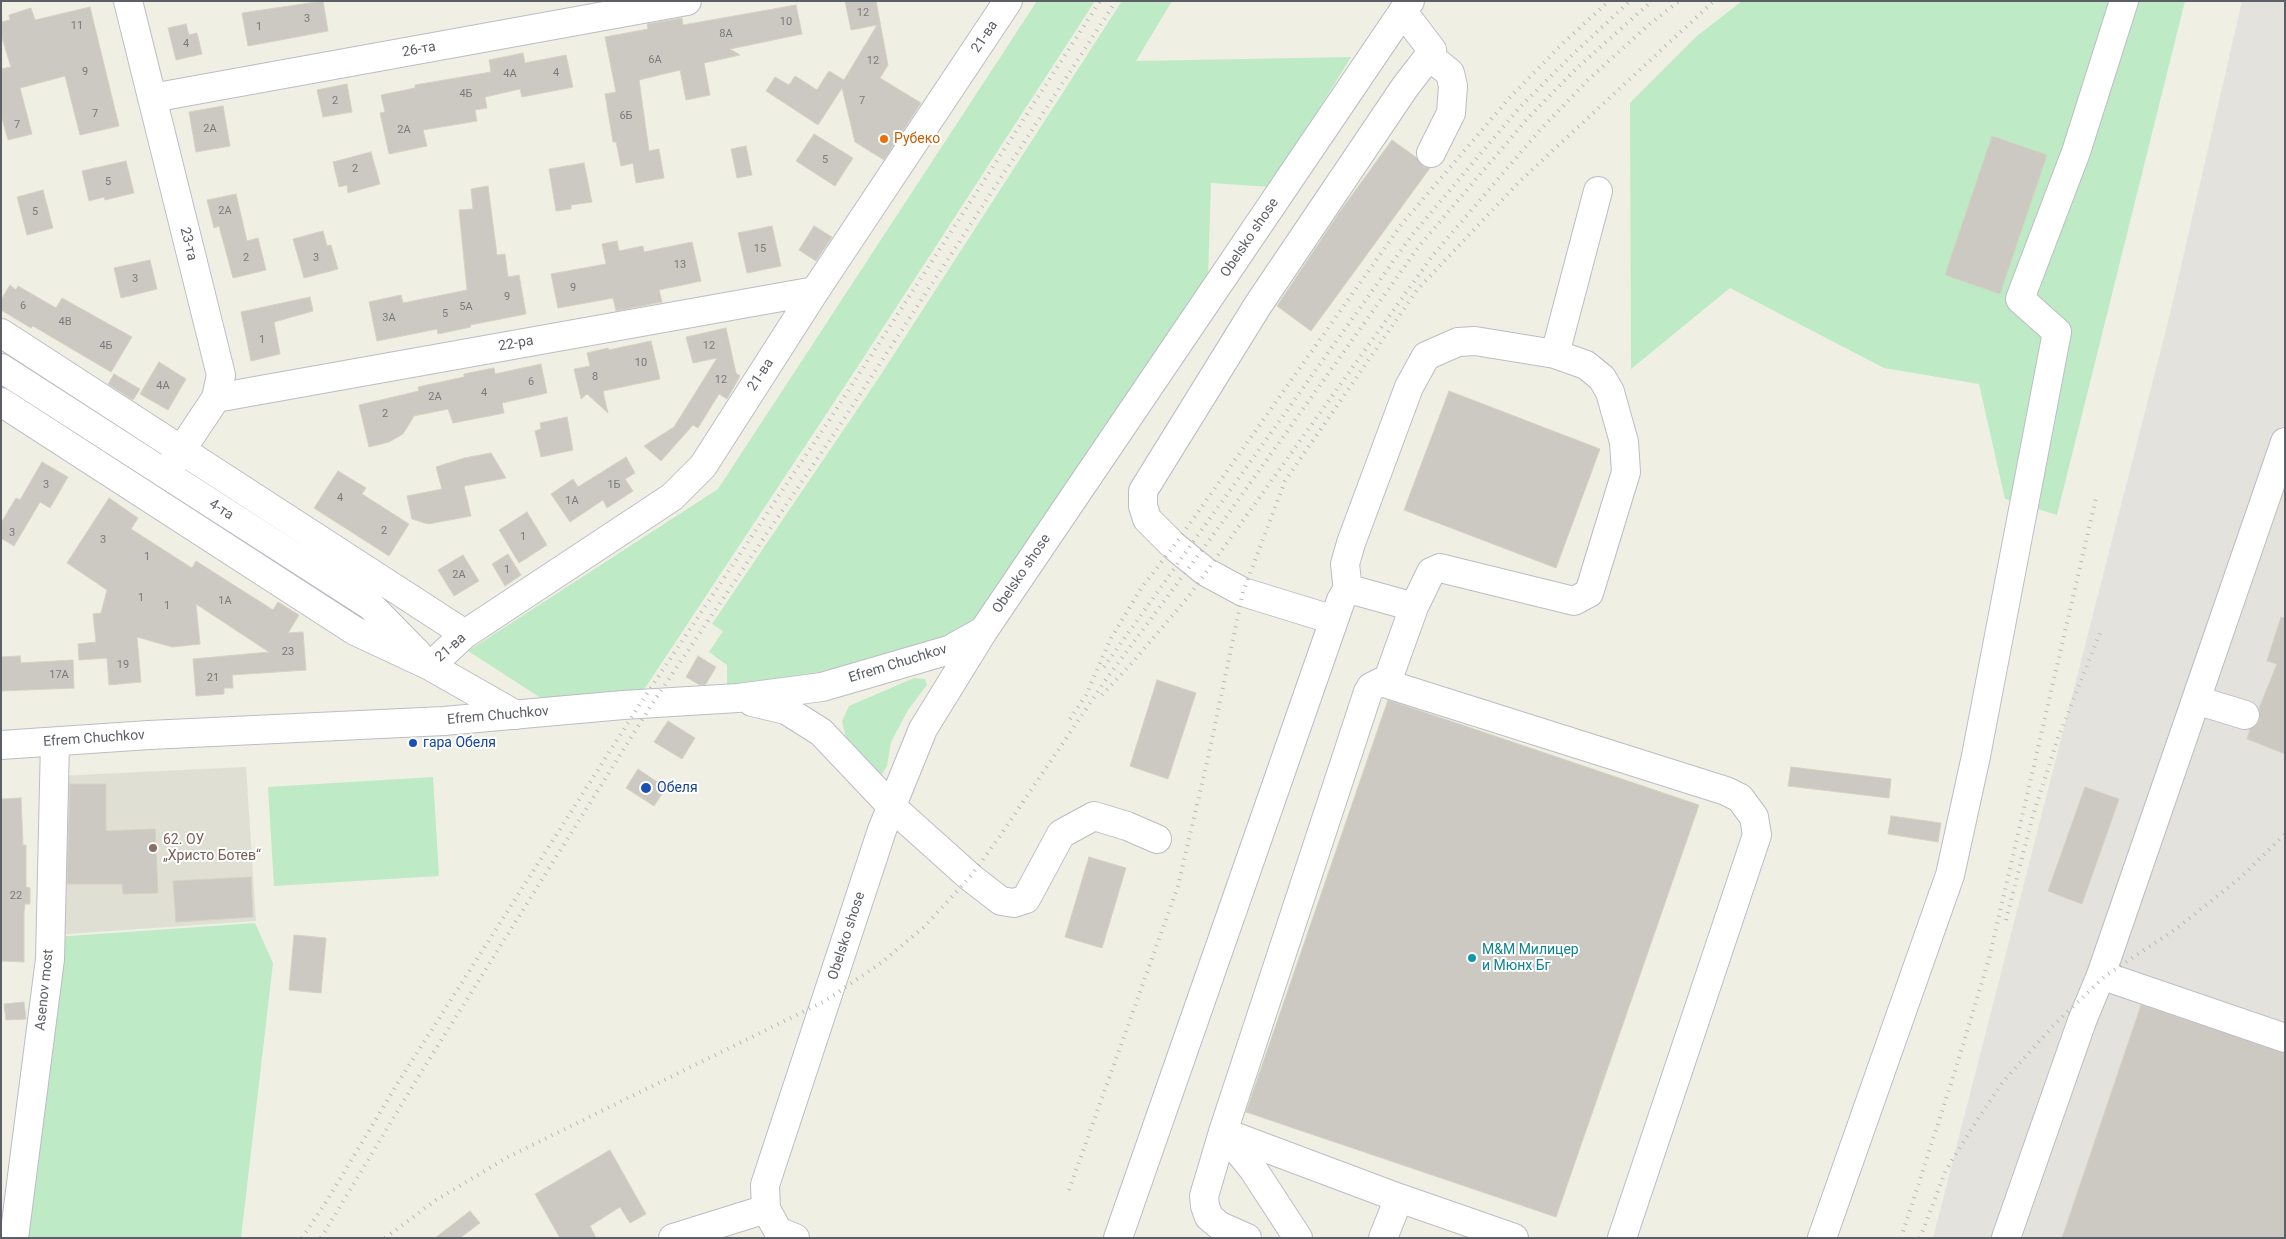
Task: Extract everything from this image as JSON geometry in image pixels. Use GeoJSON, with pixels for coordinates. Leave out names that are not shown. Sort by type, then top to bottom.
{"type":"FeatureCollection","features":[{"type":"Feature","properties":{"kind":"street","name":"23-та"},"geometry":{"type":"LineString","coordinates":[[128,1],[221,375],[216,398],[165,474]]}},
{"type":"Feature","properties":{"kind":"street","name":"26-та"},"geometry":{"type":"LineString","coordinates":[[152,98],[687,1]]}},
{"type":"Feature","properties":{"kind":"street","name":"21-ва"},"geometry":{"type":"LineString","coordinates":[[430,666],[465,634],[672,497],[703,466],[815,292],[1008,1]]}},
{"type":"Feature","properties":{"kind":"street"},"geometry":{"type":"LineString","coordinates":[[1822,1238],[1950,875],[1976,756],[2057,332],[2020,299],[2076,152],[2124,1]]}},
{"type":"Feature","properties":{"kind":"street"},"geometry":{"type":"LineString","coordinates":[[1334,620],[1243,592],[1206,572],[1174,546],[1147,519],[1143,506],[1143,491],[1258,305],[1405,87],[1429,56],[1432,50],[1407,7]]}},
{"type":"Feature","properties":{"kind":"street","name":"Obelsko shose"},"geometry":{"type":"LineString","coordinates":[[766,1209],[765,1185],[882,830],[923,729],[984,630],[1407,7]]}},
{"type":"Feature","properties":{"kind":"street"},"geometry":{"type":"LineString","coordinates":[[1429,56],[1450,73],[1453,86],[1451,113],[1431,153]]}},
{"type":"Feature","properties":{"kind":"street"},"geometry":{"type":"LineString","coordinates":[[1555,354],[1598,191]]}},
{"type":"Feature","properties":{"kind":"street","name":"22-ра"},"geometry":{"type":"LineString","coordinates":[[216,398],[815,292]]}},
{"type":"Feature","properties":{"kind":"street"},"geometry":{"type":"LineString","coordinates":[[1,334],[465,634]]}},
{"type":"Feature","properties":{"kind":"street"},"geometry":{"type":"LineString","coordinates":[[1118,1238],[1341,600],[1348,591],[1345,564],[1351,543],[1409,387],[1426,356],[1458,342],[1476,341],[1555,354],[1586,365],[1602,378],[1610,392],[1624,442],[1626,472],[1588,593],[1574,601],[1440,568],[1431,572],[1414,607],[1387,682]]}},
{"type":"Feature","properties":{"kind":"street","name":"4-та"},"geometry":{"type":"LineString","coordinates":[[1,368],[371,606],[430,666]]}},
{"type":"Feature","properties":{"kind":"street","name":"4-та"},"geometry":{"type":"LineString","coordinates":[[1,402],[354,631],[430,666],[516,715]]}},
{"type":"Feature","properties":{"kind":"street"},"geometry":{"type":"LineString","coordinates":[[2006,1238],[2082,1021],[2101,975],[2285,442]]}},
{"type":"Feature","properties":{"kind":"street"},"geometry":{"type":"LineString","coordinates":[[1348,591],[1353,590],[1414,607]]}},
{"type":"Feature","properties":{"kind":"street","name":"Efrem Chuchkov"},"geometry":{"type":"LineString","coordinates":[[1,745],[444,721],[623,705],[738,698],[822,687],[949,650],[984,630]]}},
{"type":"Feature","properties":{"kind":"street"},"geometry":{"type":"LineString","coordinates":[[1247,1238],[1220,1226],[1209,1217],[1204,1196],[1223,1132],[1368,692],[1375,683],[1387,682],[1726,791],[1740,798],[1754,817],[1756,835],[1622,1238]]}},
{"type":"Feature","properties":{"kind":"street"},"geometry":{"type":"LineString","coordinates":[[738,698],[786,710],[821,732],[892,807],[970,877],[1000,901],[1014,903],[1026,899],[1061,834],[1083,820],[1094,816],[1128,826],[1157,839]]}},
{"type":"Feature","properties":{"kind":"street"},"geometry":{"type":"LineString","coordinates":[[2196,700],[2245,715]]}},
{"type":"Feature","properties":{"kind":"street","name":"Asenov most"},"geometry":{"type":"LineString","coordinates":[[14,1238],[50,959],[55,742]]}},
{"type":"Feature","properties":{"kind":"street"},"geometry":{"type":"LineString","coordinates":[[2101,975],[2285,1038]]}},
{"type":"Feature","properties":{"kind":"street"},"geometry":{"type":"LineString","coordinates":[[1223,1132],[1399,1198],[1514,1238]]}},
{"type":"Feature","properties":{"kind":"street"},"geometry":{"type":"LineString","coordinates":[[1223,1132],[1253,1168],[1298,1238]]}},
{"type":"Feature","properties":{"kind":"street"},"geometry":{"type":"LineString","coordinates":[[1383,1238],[1399,1198]]}},
{"type":"Feature","properties":{"kind":"street"},"geometry":{"type":"LineString","coordinates":[[673,1238],[766,1209],[778,1230],[796,1238]]}},
{"type":"Feature","properties":{"kind":"shaded area"},"geometry":{"type":"Polygon","coordinates":[[[2242,1],[2285,1],[2285,1238],[1933,1238],[2170,314],[2242,1]]]}},
{"type":"Feature","properties":{"kind":"shaded area","name":"62. ОУ „Христо Ботев“"},"geometry":{"type":"Polygon","coordinates":[[[246,767],[256,921],[52,935],[56,776],[246,767]]]}},
{"type":"Feature","properties":{"kind":"green space"},"geometry":{"type":"Polygon","coordinates":[[[1037,1],[1095,1],[862,360],[643,691],[544,700],[468,651],[718,489],[1037,1]]]}},
{"type":"Feature","properties":{"kind":"green space"},"geometry":{"type":"Polygon","coordinates":[[[1122,1],[1172,1],[1136,61],[1351,57],[1271,187],[1211,183],[1208,277],[972,622],[937,645],[798,682],[727,686],[727,665],[709,652],[723,631],[712,624],[878,379],[1122,1]]]}},
{"type":"Feature","properties":{"kind":"green space"},"geometry":{"type":"Polygon","coordinates":[[[1742,1],[2185,1],[2057,515],[2005,499],[1979,384],[1884,368],[1730,288],[1631,369],[1630,103],[1697,36],[1742,1]]]}},
{"type":"Feature","properties":{"kind":"green space"},"geometry":{"type":"Polygon","coordinates":[[[914,678],[925,679],[927,685],[908,710],[891,742],[887,766],[882,774],[874,774],[846,738],[842,721],[849,706],[914,678]]]}},
{"type":"Feature","properties":{"kind":"green space"},"geometry":{"type":"Polygon","coordinates":[[[433,777],[439,876],[274,886],[268,787],[433,777]]]}},
{"type":"Feature","properties":{"kind":"green space"},"geometry":{"type":"Polygon","coordinates":[[[255,923],[273,963],[241,1238],[20,1238],[55,937],[255,923]]]}},
{"type":"Feature","properties":{"kind":"building"},"geometry":{"type":"Polygon","coordinates":[[[323,1],[328,31],[248,46],[242,13],[323,1]]]}},
{"type":"Feature","properties":{"kind":"building"},"geometry":{"type":"Polygon","coordinates":[[[845,1],[876,1],[888,65],[880,78],[921,103],[884,160],[855,142],[842,88],[818,125],[766,91],[775,77],[789,85],[795,76],[817,90],[829,71],[844,80],[877,25],[851,30],[845,1]]]}},
{"type":"Feature","properties":{"kind":"building"},"geometry":{"type":"Polygon","coordinates":[[[796,5],[802,34],[730,49],[740,55],[704,63],[710,95],[686,100],[680,70],[639,80],[649,151],[659,149],[664,178],[636,183],[633,163],[621,166],[616,142],[613,142],[605,94],[616,92],[605,37],[648,29],[647,24],[682,18],[683,25],[796,5]]]}},
{"type":"Feature","properties":{"kind":"building"},"geometry":{"type":"Polygon","coordinates":[[[90,7],[119,126],[80,135],[65,76],[20,88],[32,134],[8,140],[1,115],[1,69],[11,67],[1,35],[1,22],[10,20],[9,15],[31,8],[35,20],[90,7]]]}},
{"type":"Feature","properties":{"kind":"building"},"geometry":{"type":"Polygon","coordinates":[[[186,24],[189,35],[197,33],[202,54],[176,60],[168,28],[186,24]]]}},
{"type":"Feature","properties":{"kind":"building"},"geometry":{"type":"Polygon","coordinates":[[[523,53],[525,63],[566,55],[573,87],[522,97],[520,89],[485,97],[487,108],[475,110],[477,121],[423,130],[427,146],[389,154],[380,113],[385,112],[381,95],[415,88],[415,85],[491,72],[489,60],[523,53]]]}},
{"type":"Feature","properties":{"kind":"building"},"geometry":{"type":"Polygon","coordinates":[[[347,84],[352,112],[323,117],[317,90],[347,84]]]}},
{"type":"Feature","properties":{"kind":"building"},"geometry":{"type":"Polygon","coordinates":[[[223,106],[230,146],[196,152],[189,112],[223,106]]]}},
{"type":"Feature","properties":{"kind":"building"},"geometry":{"type":"Polygon","coordinates":[[[814,134],[853,158],[835,186],[796,161],[814,134]]]}},
{"type":"Feature","properties":{"kind":"building"},"geometry":{"type":"Polygon","coordinates":[[[1992,136],[2047,155],[2000,294],[1945,275],[1992,136]]]}},
{"type":"Feature","properties":{"kind":"building"},"geometry":{"type":"Polygon","coordinates":[[[1392,140],[1417,158],[1424,167],[1430,168],[1311,331],[1277,306],[1339,213],[1392,140]]]}},
{"type":"Feature","properties":{"kind":"building"},"geometry":{"type":"Polygon","coordinates":[[[746,146],[752,175],[737,178],[731,149],[746,146]]]}},
{"type":"Feature","properties":{"kind":"building"},"geometry":{"type":"Polygon","coordinates":[[[371,152],[380,184],[348,193],[347,185],[339,187],[333,162],[371,152]]]}},
{"type":"Feature","properties":{"kind":"building"},"geometry":{"type":"Polygon","coordinates":[[[126,161],[134,193],[105,200],[104,197],[89,201],[82,171],[126,161]]]}},
{"type":"Feature","properties":{"kind":"building"},"geometry":{"type":"Polygon","coordinates":[[[584,163],[592,202],[571,205],[571,209],[556,211],[549,169],[584,163]]]}},
{"type":"Feature","properties":{"kind":"building"},"geometry":{"type":"Polygon","coordinates":[[[488,186],[497,255],[505,254],[508,277],[519,275],[526,314],[470,325],[471,327],[438,334],[437,329],[377,341],[369,302],[401,295],[403,303],[467,290],[459,210],[473,209],[471,189],[488,186]]]}},
{"type":"Feature","properties":{"kind":"building"},"geometry":{"type":"Polygon","coordinates":[[[43,190],[53,228],[27,235],[17,197],[43,190]]]}},
{"type":"Feature","properties":{"kind":"building"},"geometry":{"type":"Polygon","coordinates":[[[236,194],[247,241],[258,238],[266,270],[233,278],[219,226],[214,228],[207,200],[236,194]]]}},
{"type":"Feature","properties":{"kind":"building"},"geometry":{"type":"Polygon","coordinates":[[[772,226],[781,266],[747,273],[738,233],[772,226]]]}},
{"type":"Feature","properties":{"kind":"building"},"geometry":{"type":"Polygon","coordinates":[[[814,226],[832,237],[816,261],[799,250],[814,226]]]}},
{"type":"Feature","properties":{"kind":"building"},"geometry":{"type":"Polygon","coordinates":[[[323,231],[327,246],[331,245],[338,269],[304,278],[293,239],[323,231]]]}},
{"type":"Feature","properties":{"kind":"building"},"geometry":{"type":"Polygon","coordinates":[[[617,241],[619,251],[643,246],[644,252],[692,242],[701,281],[659,290],[662,302],[616,311],[613,298],[558,308],[551,274],[606,264],[602,244],[617,241]]]}},
{"type":"Feature","properties":{"kind":"building"},"geometry":{"type":"Polygon","coordinates":[[[150,260],[157,289],[121,298],[114,268],[150,260]]]}},
{"type":"Feature","properties":{"kind":"building"},"geometry":{"type":"Polygon","coordinates":[[[10,285],[16,290],[18,286],[56,308],[62,298],[132,337],[111,372],[33,326],[31,328],[1,310],[1,300],[10,285]]]}},
{"type":"Feature","properties":{"kind":"building"},"geometry":{"type":"Polygon","coordinates":[[[310,297],[313,311],[274,322],[280,354],[251,361],[241,312],[310,297]]]}},
{"type":"Feature","properties":{"kind":"building"},"geometry":{"type":"Polygon","coordinates":[[[726,328],[736,373],[740,376],[727,399],[719,394],[698,428],[693,425],[661,461],[644,446],[674,427],[717,358],[693,363],[686,337],[726,328]]]}},
{"type":"Feature","properties":{"kind":"building"},"geometry":{"type":"Polygon","coordinates":[[[651,341],[660,379],[603,391],[608,413],[587,394],[581,399],[574,369],[590,366],[587,353],[651,341]]]}},
{"type":"Feature","properties":{"kind":"building"},"geometry":{"type":"Polygon","coordinates":[[[159,362],[186,379],[168,410],[140,394],[159,362]]]}},
{"type":"Feature","properties":{"kind":"building"},"geometry":{"type":"Polygon","coordinates":[[[541,364],[547,393],[502,403],[504,413],[453,423],[448,409],[414,416],[403,434],[389,442],[369,447],[359,405],[419,391],[418,387],[464,377],[464,374],[494,368],[495,374],[541,364]]]}},
{"type":"Feature","properties":{"kind":"building"},"geometry":{"type":"Polygon","coordinates":[[[114,374],[140,389],[133,400],[108,384],[114,374]]]}},
{"type":"Feature","properties":{"kind":"building"},"geometry":{"type":"Polygon","coordinates":[[[1449,391],[1600,449],[1556,568],[1404,510],[1449,391]]]}},
{"type":"Feature","properties":{"kind":"building"},"geometry":{"type":"Polygon","coordinates":[[[567,417],[573,450],[541,457],[535,431],[541,429],[540,423],[567,417]]]}},
{"type":"Feature","properties":{"kind":"building"},"geometry":{"type":"Polygon","coordinates":[[[491,453],[506,478],[464,486],[471,516],[428,524],[412,519],[407,496],[442,489],[436,467],[464,458],[491,453]]]}},
{"type":"Feature","properties":{"kind":"building"},"geometry":{"type":"Polygon","coordinates":[[[626,457],[635,473],[625,479],[633,491],[607,508],[603,500],[570,522],[551,494],[573,479],[578,487],[626,457]]]}},
{"type":"Feature","properties":{"kind":"building"},"geometry":{"type":"Polygon","coordinates":[[[42,462],[68,477],[50,508],[40,502],[14,546],[1,538],[1,523],[16,498],[20,500],[42,462]]]}},
{"type":"Feature","properties":{"kind":"building"},"geometry":{"type":"Polygon","coordinates":[[[338,471],[366,488],[362,494],[409,524],[389,556],[314,508],[338,471]]]}},
{"type":"Feature","properties":{"kind":"building"},"geometry":{"type":"Polygon","coordinates":[[[109,498],[138,518],[131,529],[192,568],[196,561],[273,610],[278,602],[299,615],[288,633],[303,632],[306,670],[232,675],[233,688],[224,688],[224,694],[196,696],[193,659],[269,652],[196,604],[200,644],[172,647],[137,637],[141,682],[109,685],[107,658],[79,660],[78,644],[96,642],[93,614],[101,613],[107,590],[67,563],[109,498]]]}},
{"type":"Feature","properties":{"kind":"building"},"geometry":{"type":"Polygon","coordinates":[[[527,512],[547,545],[519,563],[499,530],[527,512]]]}},
{"type":"Feature","properties":{"kind":"building"},"geometry":{"type":"Polygon","coordinates":[[[508,554],[521,575],[505,586],[492,564],[508,554]]]}},
{"type":"Feature","properties":{"kind":"building"},"geometry":{"type":"Polygon","coordinates":[[[463,555],[479,581],[454,596],[438,570],[463,555]]]}},
{"type":"Feature","properties":{"kind":"building"},"geometry":{"type":"Polygon","coordinates":[[[2281,617],[2285,618],[2285,754],[2247,739],[2250,729],[2256,726],[2260,720],[2259,708],[2277,664],[2267,661],[2281,617]]]}},
{"type":"Feature","properties":{"kind":"building"},"geometry":{"type":"Polygon","coordinates":[[[20,656],[21,663],[73,660],[74,688],[1,691],[1,657],[20,656]]]}},
{"type":"Feature","properties":{"kind":"building"},"geometry":{"type":"Polygon","coordinates":[[[698,656],[716,667],[706,684],[700,685],[686,677],[698,656]]]}},
{"type":"Feature","properties":{"kind":"building"},"geometry":{"type":"Polygon","coordinates":[[[1157,680],[1196,693],[1168,779],[1130,766],[1157,680]]]}},
{"type":"Feature","properties":{"kind":"building","name":"М&M Mилицер и Мюнх Бг"},"geometry":{"type":"Polygon","coordinates":[[[1388,700],[1699,805],[1556,1217],[1246,1112],[1388,700]]]}},
{"type":"Feature","properties":{"kind":"building"},"geometry":{"type":"Polygon","coordinates":[[[668,721],[695,738],[682,759],[654,742],[668,721]]]}},
{"type":"Feature","properties":{"kind":"building"},"geometry":{"type":"Polygon","coordinates":[[[1791,767],[1891,779],[1889,798],[1788,786],[1791,767]]]}},
{"type":"Feature","properties":{"kind":"building"},"geometry":{"type":"Polygon","coordinates":[[[638,769],[666,788],[654,806],[626,788],[638,769]]]}},
{"type":"Feature","properties":{"kind":"building"},"geometry":{"type":"Polygon","coordinates":[[[70,784],[106,784],[106,831],[155,829],[158,893],[123,894],[122,884],[67,884],[70,784]]]}},
{"type":"Feature","properties":{"kind":"building"},"geometry":{"type":"Polygon","coordinates":[[[2085,787],[2119,799],[2082,904],[2048,891],[2085,787]]]}},
{"type":"Feature","properties":{"kind":"building"},"geometry":{"type":"Polygon","coordinates":[[[21,798],[23,845],[26,845],[26,887],[30,888],[30,904],[25,904],[24,912],[24,962],[1,961],[1,799],[21,798]]]}},
{"type":"Feature","properties":{"kind":"building"},"geometry":{"type":"Polygon","coordinates":[[[1891,816],[1941,823],[1938,842],[1888,834],[1891,816]]]}},
{"type":"Feature","properties":{"kind":"building"},"geometry":{"type":"Polygon","coordinates":[[[1089,857],[1126,868],[1102,948],[1065,937],[1089,857]]]}},
{"type":"Feature","properties":{"kind":"building"},"geometry":{"type":"Polygon","coordinates":[[[251,877],[253,917],[176,922],[173,881],[251,877]]]}},
{"type":"Feature","properties":{"kind":"building"},"geometry":{"type":"Polygon","coordinates":[[[294,935],[326,938],[321,993],[289,990],[294,935]]]}},
{"type":"Feature","properties":{"kind":"building"},"geometry":{"type":"Polygon","coordinates":[[[24,1002],[26,1019],[6,1020],[4,1004],[24,1002]]]}},
{"type":"Feature","properties":{"kind":"building"},"geometry":{"type":"Polygon","coordinates":[[[2141,1005],[2285,1053],[2285,1238],[2062,1238],[2141,1005]]]}},
{"type":"Feature","properties":{"kind":"building"},"geometry":{"type":"Polygon","coordinates":[[[610,1150],[646,1214],[630,1223],[620,1207],[590,1226],[596,1238],[560,1238],[535,1194],[610,1150]]]}},
{"type":"Feature","properties":{"kind":"building"},"geometry":{"type":"Polygon","coordinates":[[[470,1211],[480,1223],[460,1238],[435,1238],[470,1211]]]}},
{"type":"Feature","properties":{"kind":"railway"},"geometry":{"type":"LineString","coordinates":[[302,1238],[399,1081],[640,704],[830,419],[1100,1]]}},
{"type":"Feature","properties":{"kind":"railway"},"geometry":{"type":"LineString","coordinates":[[321,1238],[412,1087],[652,704],[840,425],[1116,1]]}},
{"type":"Feature","properties":{"kind":"railway"},"geometry":{"type":"LineString","coordinates":[[1070,719],[1086,695],[1111,638],[1142,587],[1174,546],[1401,225],[1511,96],[1561,45],[1609,1]]}},
{"type":"Feature","properties":{"kind":"railway"},"geometry":{"type":"LineString","coordinates":[[1104,667],[1412,235],[1520,107],[1630,1]]}},
{"type":"Feature","properties":{"kind":"railway"},"geometry":{"type":"LineString","coordinates":[[385,1238],[436,1200],[508,1157],[825,1001],[881,963],[924,927],[970,877],[1000,836],[1107,678],[1211,538],[1420,245],[1528,118],[1577,68],[1652,1]]}},
{"type":"Feature","properties":{"kind":"railway"},"geometry":{"type":"LineString","coordinates":[[1102,695],[1189,596],[1433,255],[1540,130],[1588,80],[1646,27],[1679,1]]}},
{"type":"Feature","properties":{"kind":"railway"},"geometry":{"type":"LineString","coordinates":[[1069,1190],[1178,886],[1208,758],[1243,592],[1285,481],[1417,290],[1520,181],[1714,1]]}},
{"type":"Feature","properties":{"kind":"railway"},"geometry":{"type":"LineString","coordinates":[[1901,1238],[1989,959],[2096,498]]}},
{"type":"Feature","properties":{"kind":"railway"},"geometry":{"type":"LineString","coordinates":[[2006,920],[2033,815],[2058,738],[2102,628]]}},
{"type":"Feature","properties":{"kind":"railway"},"geometry":{"type":"LineString","coordinates":[[1920,1238],[1946,1170],[1970,1131],[2002,1083],[2052,1027],[2105,976],[2176,929],[2240,878],[2285,834]]}},
{"type":"Feature","properties":{"kind":"place","name":"Рубеко"},"geometry":{"type":"Point","coordinates":[884,139]}},
{"type":"Feature","properties":{"kind":"place","name":"гара Обеля"},"geometry":{"type":"Point","coordinates":[413,743]}},
{"type":"Feature","properties":{"kind":"place","name":"Обеля"},"geometry":{"type":"Point","coordinates":[646,788]}},
{"type":"Feature","properties":{"kind":"place","name":"62. ОУ „Христо Ботев“"},"geometry":{"type":"Point","coordinates":[153,848]}},
{"type":"Feature","properties":{"kind":"place","name":"М&M Mилицер и Мюнх Бг"},"geometry":{"type":"Point","coordinates":[1472,958]}}]}
